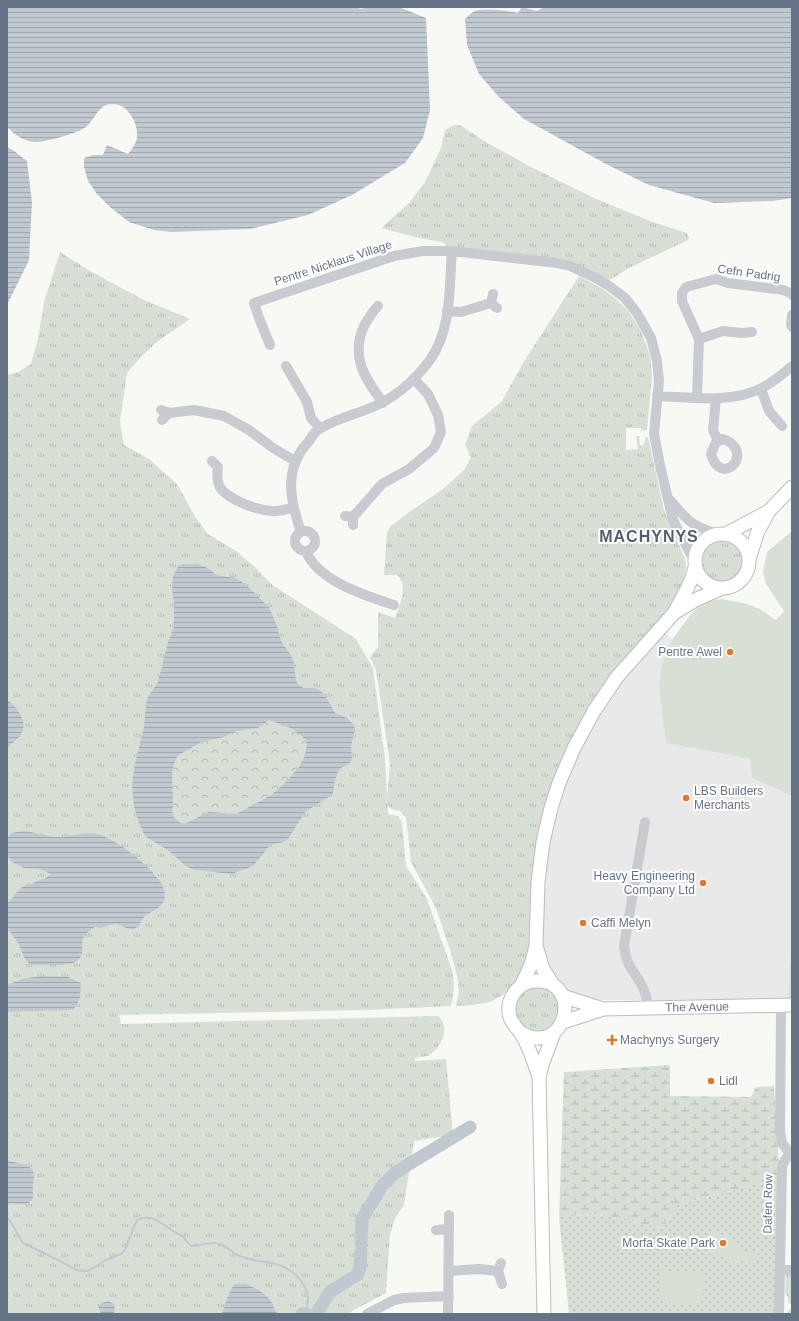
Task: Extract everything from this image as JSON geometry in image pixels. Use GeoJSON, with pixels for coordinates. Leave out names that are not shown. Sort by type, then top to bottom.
{"type":"FeatureCollection","features":[{"type":"Feature","properties":{"kind":"main road"},"geometry":{"type":"LineString","coordinates":[[749,559],[758,531],[769,511],[792,487]]}},
{"type":"Feature","properties":{"kind":"main road"},"geometry":{"type":"LineString","coordinates":[[544,1314],[538,1077],[532,1056],[521,1033],[512,1023],[509,1005],[513,994],[521,986],[531,965],[536,946],[538,882],[543,842],[551,808],[559,783],[574,748],[594,711],[617,677],[674,613],[692,578],[696,550],[701,543],[706,538],[722,534],[769,511]]}},
{"type":"Feature","properties":{"kind":"main road"},"geometry":{"type":"LineString","coordinates":[[674,613],[720,589],[732,587],[742,580],[749,566],[747,551],[738,539],[722,534]]}},
{"type":"Feature","properties":{"kind":"main road"},"geometry":{"type":"LineString","coordinates":[[694,562],[698,575],[703,581],[713,588],[720,589]]}},
{"type":"Feature","properties":{"kind":"main road"},"geometry":{"type":"LineString","coordinates":[[536,946],[543,969],[558,991],[566,1008],[563,1022],[554,1033],[538,1077]]}},
{"type":"Feature","properties":{"kind":"main road"},"geometry":{"type":"LineString","coordinates":[[521,986],[536,981],[542,981],[558,991]]}},
{"type":"Feature","properties":{"kind":"main road","name":"The Avenue"},"geometry":{"type":"LineString","coordinates":[[558,991],[602,1009]]}},
{"type":"Feature","properties":{"kind":"main road","name":"The Avenue"},"geometry":{"type":"LineString","coordinates":[[563,1022],[602,1009],[786,1005]]}},
{"type":"Feature","properties":{"kind":"main road"},"geometry":{"type":"LineString","coordinates":[[521,1033],[534,1038],[540,1038],[554,1033]]}},
{"type":"Feature","properties":{"kind":"street","name":"Pentre Nicklaus Village"},"geometry":{"type":"LineString","coordinates":[[272,348],[254,303],[394,256],[423,251],[452,251]]}},
{"type":"Feature","properties":{"kind":"street"},"geometry":{"type":"LineString","coordinates":[[302,532],[293,508],[291,484],[295,461],[306,444],[320,428],[383,403],[400,392],[414,379],[431,359],[443,335],[447,311],[452,251],[570,266],[609,286],[634,308],[651,338],[657,361],[658,381],[654,434],[673,520],[694,562]]}},
{"type":"Feature","properties":{"kind":"street","name":"Cefn Padrig"},"geometry":{"type":"LineString","coordinates":[[697,398],[699,339],[682,301],[682,293],[686,287],[716,278],[728,283],[783,290],[792,295]]}},
{"type":"Feature","properties":{"kind":"street"},"geometry":{"type":"LineString","coordinates":[[447,311],[461,312],[494,302]]}},
{"type":"Feature","properties":{"kind":"street"},"geometry":{"type":"LineString","coordinates":[[379,304],[368,319],[361,333],[358,346],[359,363],[368,383],[383,403]]}},
{"type":"Feature","properties":{"kind":"street"},"geometry":{"type":"LineString","coordinates":[[792,315],[792,327]]}},
{"type":"Feature","properties":{"kind":"street"},"geometry":{"type":"LineString","coordinates":[[699,339],[723,331],[752,332]]}},
{"type":"Feature","properties":{"kind":"street"},"geometry":{"type":"LineString","coordinates":[[284,363],[307,402],[311,418],[320,428]]}},
{"type":"Feature","properties":{"kind":"street"},"geometry":{"type":"LineString","coordinates":[[657,396],[716,398],[743,394],[761,389],[792,366]]}},
{"type":"Feature","properties":{"kind":"street"},"geometry":{"type":"LineString","coordinates":[[350,519],[382,484],[409,469],[434,448],[441,432],[438,415],[428,394],[414,379]]}},
{"type":"Feature","properties":{"kind":"street"},"geometry":{"type":"LineString","coordinates":[[761,389],[769,411],[782,426]]}},
{"type":"Feature","properties":{"kind":"street"},"geometry":{"type":"LineString","coordinates":[[716,398],[713,430],[718,441]]}},
{"type":"Feature","properties":{"kind":"street"},"geometry":{"type":"LineString","coordinates":[[164,414],[194,410],[224,416],[249,430],[273,448],[295,461]]}},
{"type":"Feature","properties":{"kind":"street"},"geometry":{"type":"LineString","coordinates":[[219,463],[217,476],[220,488],[232,497],[251,508],[273,512],[293,508]]}},
{"type":"Feature","properties":{"kind":"street"},"geometry":{"type":"LineString","coordinates":[[668,498],[686,519],[694,525],[706,531],[722,534]]}},
{"type":"Feature","properties":{"kind":"street"},"geometry":{"type":"LineString","coordinates":[[304,531],[313,535],[315,540],[312,549],[306,551],[300,550],[295,542],[297,536],[304,531]]}},
{"type":"Feature","properties":{"kind":"street"},"geometry":{"type":"LineString","coordinates":[[306,551],[309,559],[316,567],[333,580],[354,590],[394,605]]}},
{"type":"Feature","properties":{"kind":"street"},"geometry":{"type":"LineString","coordinates":[[644,822],[624,946],[628,965],[643,986],[650,1008]]}},
{"type":"Feature","properties":{"kind":"street","name":"Dafen Row"},"geometry":{"type":"LineString","coordinates":[[779,1314],[782,1163],[791,1154],[782,1143],[780,1131],[786,1005]]}},
{"type":"Feature","properties":{"kind":"street"},"geometry":{"type":"LineString","coordinates":[[448,1314],[449,1215]]}},
{"type":"Feature","properties":{"kind":"street"},"geometry":{"type":"LineString","coordinates":[[436,1230],[449,1229]]}},
{"type":"Feature","properties":{"kind":"street"},"geometry":{"type":"LineString","coordinates":[[449,1271],[479,1270],[500,1267],[502,1284]]}},
{"type":"Feature","properties":{"kind":"street"},"geometry":{"type":"LineString","coordinates":[[780,1270],[792,1270]]}},
{"type":"Feature","properties":{"kind":"street"},"geometry":{"type":"LineString","coordinates":[[367,1314],[392,1301],[404,1298],[449,1296]]}},
{"type":"Feature","properties":{"kind":"shaded area"},"geometry":{"type":"Polygon","coordinates":[[[7,7],[357,7],[360,9],[371,7],[399,7],[426,18],[430,110],[423,138],[405,163],[352,195],[308,215],[250,229],[172,232],[154,230],[129,222],[110,207],[97,194],[88,181],[84,167],[84,158],[93,155],[103,155],[107,145],[128,154],[132,149],[137,138],[136,127],[128,111],[123,107],[113,104],[104,106],[86,127],[69,135],[45,141],[33,142],[25,140],[16,135],[7,127],[7,7]]]}},
{"type":"Feature","properties":{"kind":"shaded area"},"geometry":{"type":"Polygon","coordinates":[[[522,7],[537,11],[544,7],[792,7],[792,198],[773,201],[714,203],[649,185],[608,165],[524,119],[499,97],[479,74],[467,45],[465,19],[473,12],[477,11],[495,10],[518,13],[522,7]]]}},
{"type":"Feature","properties":{"kind":"shaded area"},"geometry":{"type":"Polygon","coordinates":[[[7,147],[27,161],[32,202],[29,260],[7,305],[7,147]]]}},
{"type":"Feature","properties":{"kind":"shaded area"},"geometry":{"type":"Polygon","coordinates":[[[194,564],[203,566],[211,570],[216,575],[235,578],[245,584],[269,607],[277,626],[281,641],[294,662],[297,683],[303,688],[315,688],[319,690],[325,695],[335,713],[347,718],[354,725],[355,730],[351,746],[352,759],[350,763],[341,768],[337,773],[333,794],[305,812],[288,839],[283,842],[270,845],[253,866],[232,874],[196,870],[187,867],[169,851],[145,836],[134,807],[132,786],[134,768],[144,727],[146,703],[148,697],[158,682],[168,642],[174,627],[174,603],[172,589],[173,576],[179,565],[194,564]],[[269,720],[258,728],[236,731],[224,737],[201,742],[179,755],[176,758],[172,770],[172,810],[176,820],[181,823],[187,823],[209,812],[236,814],[271,795],[285,783],[299,767],[305,756],[307,745],[305,739],[293,729],[269,720]]]}},
{"type":"Feature","properties":{"kind":"shaded area"},"geometry":{"type":"Polygon","coordinates":[[[665,631],[672,640],[662,665],[666,743],[750,759],[752,778],[792,796],[792,946],[788,1000],[592,1000],[573,995],[553,977],[545,959],[541,931],[544,874],[550,837],[564,784],[583,740],[604,704],[634,664],[665,631]]]}},
{"type":"Feature","properties":{"kind":"shaded area"},"geometry":{"type":"Polygon","coordinates":[[[7,700],[20,714],[23,728],[21,734],[7,749],[7,700]]]}},
{"type":"Feature","properties":{"kind":"shaded area"},"geometry":{"type":"Polygon","coordinates":[[[22,831],[59,837],[93,833],[105,837],[125,848],[154,873],[164,889],[164,901],[158,908],[145,916],[136,928],[128,929],[116,924],[91,929],[82,940],[83,947],[80,957],[74,962],[56,965],[31,965],[25,959],[18,943],[8,929],[7,904],[22,887],[44,879],[51,874],[40,869],[24,868],[12,862],[7,855],[7,838],[12,833],[22,831]]]}},
{"type":"Feature","properties":{"kind":"shaded area"},"geometry":{"type":"Polygon","coordinates":[[[41,976],[68,977],[81,983],[80,998],[73,1010],[7,1012],[7,985],[22,979],[41,976]]]}},
{"type":"Feature","properties":{"kind":"shaded area"},"geometry":{"type":"Polygon","coordinates":[[[7,1160],[26,1165],[33,1170],[33,1196],[32,1200],[26,1204],[7,1205],[7,1160]]]}},
{"type":"Feature","properties":{"kind":"shaded area"},"geometry":{"type":"Polygon","coordinates":[[[235,1284],[244,1284],[264,1293],[278,1314],[222,1314],[228,1295],[235,1284]]]}},
{"type":"Feature","properties":{"kind":"shaded area"},"geometry":{"type":"Polygon","coordinates":[[[109,1301],[115,1305],[114,1314],[101,1314],[99,1305],[109,1301]]]}},
{"type":"Feature","properties":{"kind":"green space"},"geometry":{"type":"Polygon","coordinates":[[[454,125],[460,125],[484,141],[531,167],[594,198],[650,221],[687,233],[689,238],[688,240],[627,269],[610,280],[573,264],[447,249],[445,244],[442,242],[419,238],[381,228],[409,203],[425,182],[441,148],[445,130],[454,125]]]}},
{"type":"Feature","properties":{"kind":"green space"},"geometry":{"type":"Polygon","coordinates":[[[60,252],[90,271],[142,299],[190,319],[157,342],[127,373],[120,421],[124,445],[149,459],[177,484],[196,518],[208,534],[236,551],[256,568],[271,584],[356,639],[373,668],[385,759],[387,797],[390,764],[376,670],[370,657],[378,647],[378,612],[395,618],[403,590],[401,579],[397,575],[384,575],[387,533],[390,527],[443,489],[464,470],[471,457],[465,445],[472,426],[502,401],[523,363],[579,276],[603,289],[629,312],[641,331],[650,355],[652,377],[647,430],[641,431],[641,428],[626,428],[626,450],[638,449],[636,436],[639,436],[640,445],[643,446],[646,437],[648,437],[664,510],[685,559],[685,574],[678,597],[655,625],[562,762],[530,955],[514,986],[506,993],[490,1002],[456,1006],[459,990],[457,976],[436,908],[411,862],[406,818],[400,811],[391,809],[388,805],[388,814],[398,816],[402,822],[406,866],[427,899],[452,970],[454,988],[451,1006],[368,1010],[119,1015],[121,1024],[438,1016],[442,1021],[444,1032],[440,1044],[432,1053],[427,1056],[415,1058],[415,1061],[446,1059],[453,1135],[414,1141],[404,1205],[395,1218],[390,1235],[386,1293],[348,1314],[7,1314],[7,375],[18,372],[31,364],[38,338],[44,302],[60,252]]]}},
{"type":"Feature","properties":{"kind":"green space","name":"Pentre Awel"},"geometry":{"type":"Polygon","coordinates":[[[792,531],[792,796],[752,778],[750,759],[666,743],[659,684],[662,665],[672,640],[691,614],[699,607],[710,601],[722,599],[747,604],[760,609],[776,620],[784,611],[766,584],[763,572],[767,552],[792,531]]]}},
{"type":"Feature","properties":{"kind":"green space"},"geometry":{"type":"Polygon","coordinates":[[[721,537],[730,539],[738,544],[743,552],[745,561],[743,570],[738,578],[730,583],[721,585],[712,583],[704,578],[699,570],[697,561],[699,552],[704,544],[712,539],[721,537]]]}},
{"type":"Feature","properties":{"kind":"green space"},"geometry":{"type":"Polygon","coordinates":[[[269,720],[293,729],[305,739],[307,745],[305,756],[299,767],[285,783],[271,795],[236,814],[209,812],[187,823],[181,823],[176,820],[172,810],[172,770],[176,758],[201,742],[224,737],[236,731],[258,728],[269,720]]]}},
{"type":"Feature","properties":{"kind":"green space"},"geometry":{"type":"Polygon","coordinates":[[[792,946],[792,1000],[788,1000],[791,950],[792,946]]]}},
{"type":"Feature","properties":{"kind":"green space"},"geometry":{"type":"Polygon","coordinates":[[[537,987],[549,991],[555,997],[559,1009],[555,1021],[549,1027],[537,1031],[525,1027],[519,1021],[515,1009],[519,997],[525,991],[537,987]]]}},
{"type":"Feature","properties":{"kind":"green space"},"geometry":{"type":"Polygon","coordinates":[[[670,1065],[670,1096],[751,1097],[756,1087],[774,1086],[780,1178],[678,1205],[662,1228],[594,1214],[559,1217],[564,1072],[670,1065]]]}},
{"type":"Feature","properties":{"kind":"green space"},"geometry":{"type":"Polygon","coordinates":[[[780,1178],[777,1314],[569,1314],[559,1217],[594,1214],[662,1228],[678,1205],[780,1178]]]}},
{"type":"Feature","properties":{"kind":"green space","name":"Morfa Skate Park"},"geometry":{"type":"Polygon","coordinates":[[[712,1233],[730,1236],[740,1250],[758,1253],[757,1263],[739,1261],[734,1262],[719,1255],[709,1254],[712,1233]]]}},
{"type":"Feature","properties":{"kind":"green space"},"geometry":{"type":"Polygon","coordinates":[[[661,1270],[704,1274],[701,1305],[658,1301],[661,1270]]]}},
{"type":"Feature","properties":{"kind":"green space"},"geometry":{"type":"Polygon","coordinates":[[[786,1274],[792,1274],[792,1314],[787,1314],[791,1309],[791,1304],[788,1302],[788,1297],[785,1292],[786,1274]]]}},
{"type":"Feature","properties":{"kind":"waterway"},"geometry":{"type":"LineString","coordinates":[[361,1243],[362,1219],[382,1186],[396,1172],[470,1127]]}},
{"type":"Feature","properties":{"kind":"waterway"},"geometry":{"type":"LineString","coordinates":[[7,1218],[23,1243],[77,1270],[87,1271],[104,1261],[121,1254],[125,1249],[137,1220],[142,1218],[151,1218],[181,1235],[191,1246],[212,1243],[219,1244],[242,1257],[273,1263],[290,1270],[299,1278],[307,1291],[308,1303],[304,1313]]}},
{"type":"Feature","properties":{"kind":"waterway"},"geometry":{"type":"LineString","coordinates":[[316,1314],[330,1292],[358,1274],[361,1251]]}},
{"type":"Feature","properties":{"kind":"place","name":"Pentre Awel"},"geometry":{"type":"Point","coordinates":[730,652]}},
{"type":"Feature","properties":{"kind":"place","name":"LBS Builders Merchants"},"geometry":{"type":"Point","coordinates":[686,798]}},
{"type":"Feature","properties":{"kind":"place","name":"Heavy Engineering Company Ltd"},"geometry":{"type":"Point","coordinates":[703,883]}},
{"type":"Feature","properties":{"kind":"place","name":"Caffi Melyn"},"geometry":{"type":"Point","coordinates":[583,923]}},
{"type":"Feature","properties":{"kind":"place","name":"Machynys Surgery"},"geometry":{"type":"Point","coordinates":[612,1040]}},
{"type":"Feature","properties":{"kind":"place","name":"Lidl"},"geometry":{"type":"Point","coordinates":[711,1081]}},
{"type":"Feature","properties":{"kind":"place","name":"Morfa Skate Park"},"geometry":{"type":"Point","coordinates":[723,1243]}},
{"type":"Feature","properties":{"kind":"district","name":"MACHYNYS"},"geometry":{"type":"Point","coordinates":[649,536]}}]}
